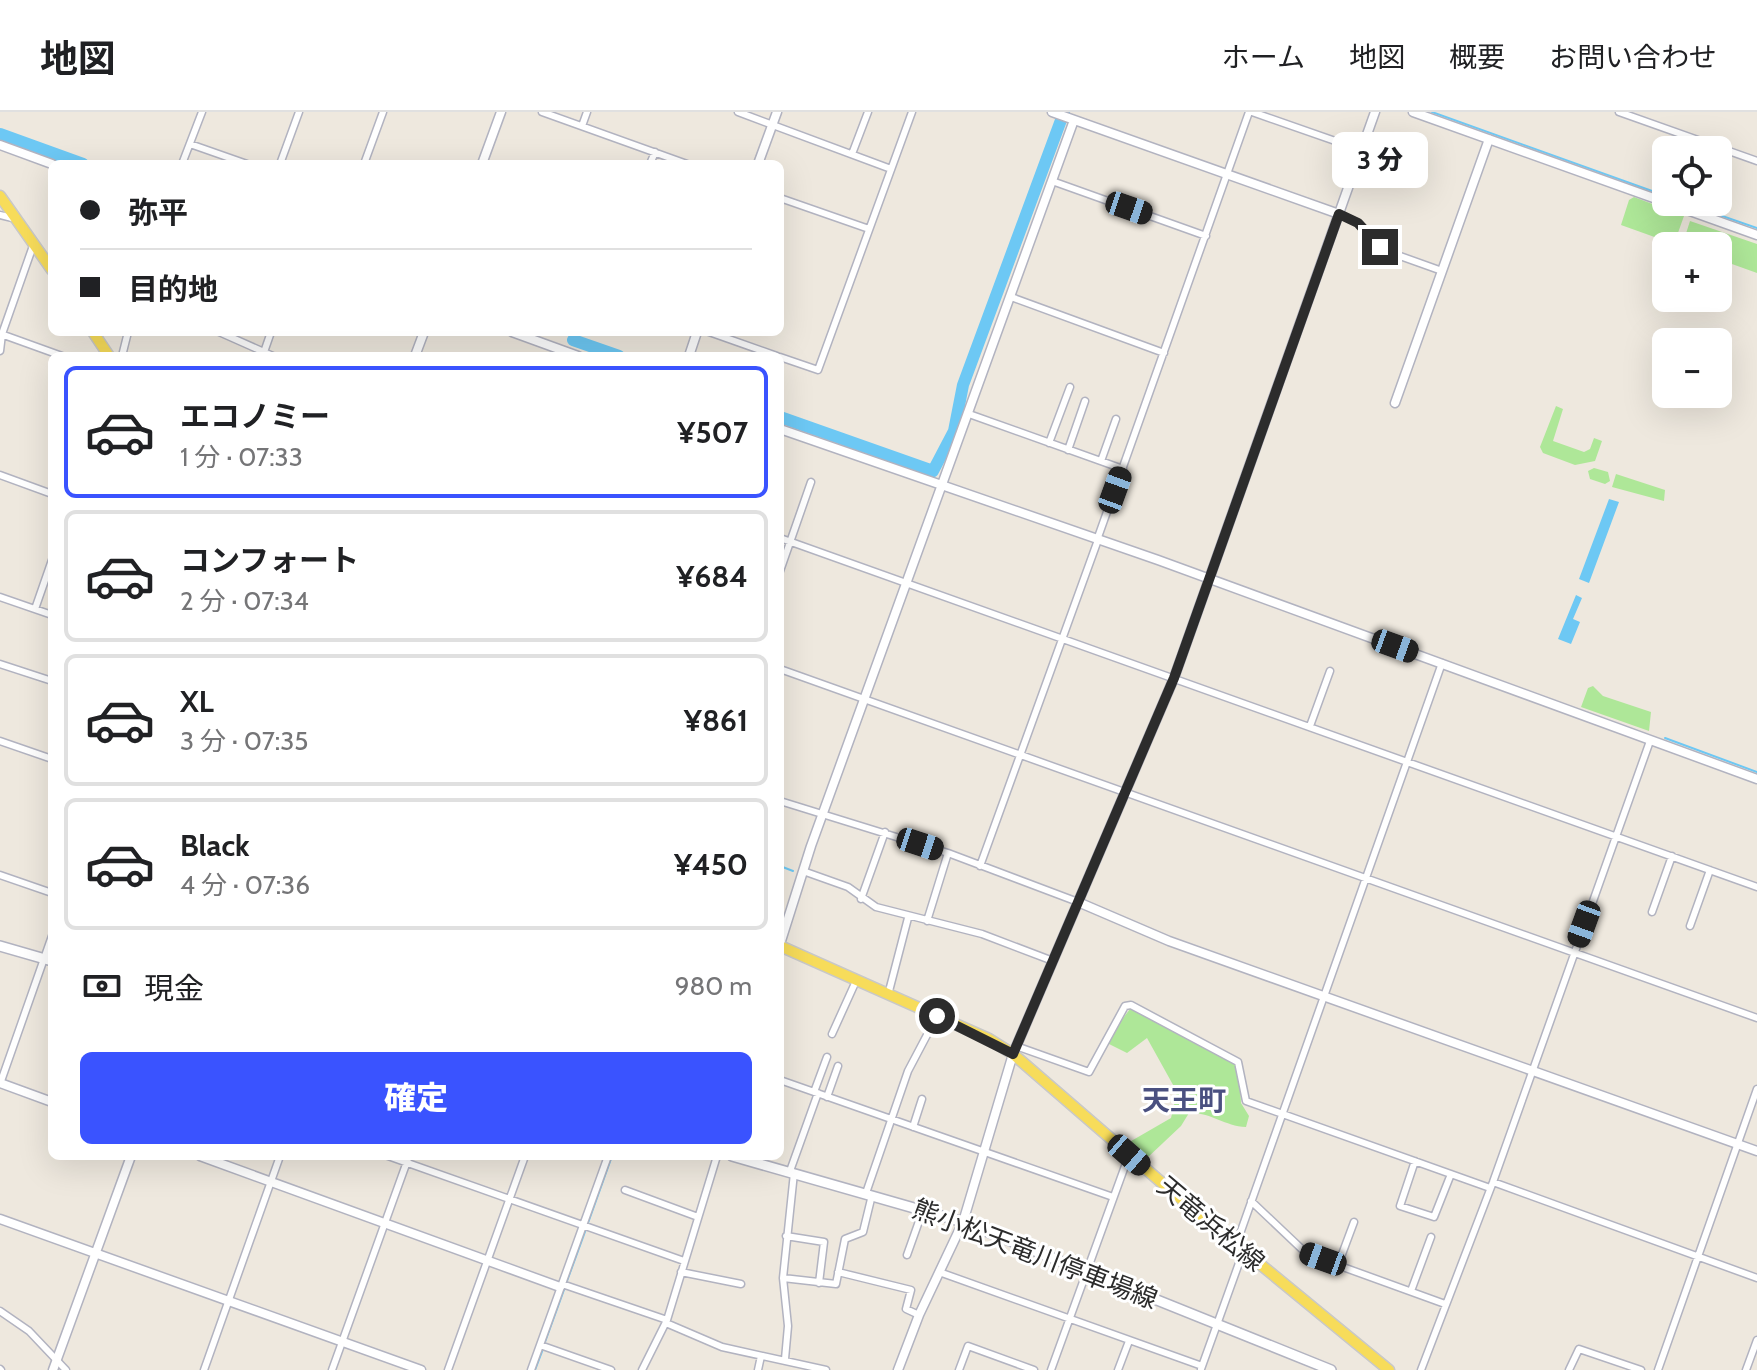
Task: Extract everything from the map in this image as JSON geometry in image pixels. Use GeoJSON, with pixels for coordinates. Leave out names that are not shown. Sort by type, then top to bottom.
{"type":"FeatureCollection","features":[{"type":"Feature","properties":{"kind":"main road"},"geometry":{"type":"LineString","coordinates":[[0,196],[48,264]]}},
{"type":"Feature","properties":{"kind":"main road"},"geometry":{"type":"LineString","coordinates":[[0,946],[48,960]]}},
{"type":"Feature","properties":{"kind":"main road","name":"天竜浜松線"},"geometry":{"type":"LineString","coordinates":[[784,947],[1014,1050],[1129,1155],[1389,1370]]}},
{"type":"Feature","properties":{"kind":"main road","name":"熊小松天竜川停車場線"},"geometry":{"type":"LineString","coordinates":[[747,1160],[963,1222],[1331,1370]]}},
{"type":"Feature","properties":{"kind":"street"},"geometry":{"type":"LineString","coordinates":[[184,160],[202,112]]}},
{"type":"Feature","properties":{"kind":"street"},"geometry":{"type":"LineString","coordinates":[[281,160],[299,112]]}},
{"type":"Feature","properties":{"kind":"street"},"geometry":{"type":"LineString","coordinates":[[483,160],[501,112]]}},
{"type":"Feature","properties":{"kind":"street"},"geometry":{"type":"LineString","coordinates":[[542,112],[676,160]]}},
{"type":"Feature","properties":{"kind":"street"},"geometry":{"type":"LineString","coordinates":[[582,126],[587,112]]}},
{"type":"Feature","properties":{"kind":"street"},"geometry":{"type":"LineString","coordinates":[[738,112],[891,169]]}},
{"type":"Feature","properties":{"kind":"street"},"geometry":{"type":"LineString","coordinates":[[759,160],[777,112]]}},
{"type":"Feature","properties":{"kind":"street"},"geometry":{"type":"LineString","coordinates":[[852,154],[868,112]]}},
{"type":"Feature","properties":{"kind":"street"},"geometry":{"type":"LineString","coordinates":[[784,358],[818,370],[912,112]]}},
{"type":"Feature","properties":{"kind":"street"},"geometry":{"type":"LineString","coordinates":[[1053,112],[1075,116],[1339,214],[1358,223],[1386,251],[1442,271]]}},
{"type":"Feature","properties":{"kind":"street"},"geometry":{"type":"LineString","coordinates":[[980,866],[1250,112],[1361,150]]}},
{"type":"Feature","properties":{"kind":"street"},"geometry":{"type":"LineString","coordinates":[[898,1370],[919,1315],[963,1222],[1014,1050],[1174,678],[1375,112]]}},
{"type":"Feature","properties":{"kind":"street"},"geometry":{"type":"LineString","coordinates":[[1413,112],[1757,235]]}},
{"type":"Feature","properties":{"kind":"street"},"geometry":{"type":"LineString","coordinates":[[1619,112],[1638,115],[1757,161]]}},
{"type":"Feature","properties":{"kind":"street"},"geometry":{"type":"LineString","coordinates":[[365,160],[380,113]]}},
{"type":"Feature","properties":{"kind":"street"},"geometry":{"type":"LineString","coordinates":[[784,932],[803,871],[1075,116]]}},
{"type":"Feature","properties":{"kind":"street"},"geometry":{"type":"LineString","coordinates":[[1395,403],[1489,139]]}},
{"type":"Feature","properties":{"kind":"street"},"geometry":{"type":"LineString","coordinates":[[190,144],[236,160]]}},
{"type":"Feature","properties":{"kind":"street"},"geometry":{"type":"LineString","coordinates":[[0,145],[48,163]]}},
{"type":"Feature","properties":{"kind":"street"},"geometry":{"type":"LineString","coordinates":[[652,160],[655,152]]}},
{"type":"Feature","properties":{"kind":"street"},"geometry":{"type":"LineString","coordinates":[[1052,181],[1206,236]]}},
{"type":"Feature","properties":{"kind":"street"},"geometry":{"type":"LineString","coordinates":[[784,199],[869,229]]}},
{"type":"Feature","properties":{"kind":"street"},"geometry":{"type":"LineString","coordinates":[[0,215],[17,219]]}},
{"type":"Feature","properties":{"kind":"street"},"geometry":{"type":"LineString","coordinates":[[0,351],[1,333],[34,243]]}},
{"type":"Feature","properties":{"kind":"street"},"geometry":{"type":"LineString","coordinates":[[1011,297],[1164,353]]}},
{"type":"Feature","properties":{"kind":"street"},"geometry":{"type":"LineString","coordinates":[[1,333],[51,352]]}},
{"type":"Feature","properties":{"kind":"street"},"geometry":{"type":"LineString","coordinates":[[227,336],[259,352]]}},
{"type":"Feature","properties":{"kind":"street"},"geometry":{"type":"LineString","coordinates":[[522,336],[564,352]]}},
{"type":"Feature","properties":{"kind":"street"},"geometry":{"type":"LineString","coordinates":[[721,336],[767,352]]}},
{"type":"Feature","properties":{"kind":"street"},"geometry":{"type":"LineString","coordinates":[[1049,443],[1070,387]]}},
{"type":"Feature","properties":{"kind":"street"},"geometry":{"type":"LineString","coordinates":[[1068,450],[1085,401]]}},
{"type":"Feature","properties":{"kind":"street"},"geometry":{"type":"LineString","coordinates":[[969,414],[1123,469]]}},
{"type":"Feature","properties":{"kind":"street"},"geometry":{"type":"LineString","coordinates":[[1101,461],[1116,419]]}},
{"type":"Feature","properties":{"kind":"street"},"geometry":{"type":"LineString","coordinates":[[784,430],[1098,537],[1757,779]]}},
{"type":"Feature","properties":{"kind":"street"},"geometry":{"type":"LineString","coordinates":[[0,475],[48,493]]}},
{"type":"Feature","properties":{"kind":"street"},"geometry":{"type":"LineString","coordinates":[[784,559],[811,482]]}},
{"type":"Feature","properties":{"kind":"street"},"geometry":{"type":"LineString","coordinates":[[784,540],[1757,887]]}},
{"type":"Feature","properties":{"kind":"street"},"geometry":{"type":"LineString","coordinates":[[35,609],[48,572]]}},
{"type":"Feature","properties":{"kind":"street"},"geometry":{"type":"LineString","coordinates":[[0,597],[48,614]]}},
{"type":"Feature","properties":{"kind":"street"},"geometry":{"type":"LineString","coordinates":[[939,1272],[1201,1368],[1240,1248],[1251,1201],[1442,663]]}},
{"type":"Feature","properties":{"kind":"street"},"geometry":{"type":"LineString","coordinates":[[0,664],[48,680]]}},
{"type":"Feature","properties":{"kind":"street"},"geometry":{"type":"LineString","coordinates":[[784,670],[1757,1018]]}},
{"type":"Feature","properties":{"kind":"street"},"geometry":{"type":"LineString","coordinates":[[1310,726],[1330,671]]}},
{"type":"Feature","properties":{"kind":"street"},"geometry":{"type":"LineString","coordinates":[[0,741],[48,758]]}},
{"type":"Feature","properties":{"kind":"street"},"geometry":{"type":"LineString","coordinates":[[1421,1370],[1492,1185],[1650,741]]}},
{"type":"Feature","properties":{"kind":"street"},"geometry":{"type":"LineString","coordinates":[[784,802],[948,853],[1078,902],[1169,941],[1757,1151]]}},
{"type":"Feature","properties":{"kind":"street"},"geometry":{"type":"LineString","coordinates":[[861,899],[885,832]]}},
{"type":"Feature","properties":{"kind":"street"},"geometry":{"type":"LineString","coordinates":[[927,921],[948,853]]}},
{"type":"Feature","properties":{"kind":"street"},"geometry":{"type":"LineString","coordinates":[[1652,912],[1672,856]]}},
{"type":"Feature","properties":{"kind":"street"},"geometry":{"type":"LineString","coordinates":[[1690,926],[1710,870]]}},
{"type":"Feature","properties":{"kind":"street"},"geometry":{"type":"LineString","coordinates":[[803,871],[848,887],[861,899],[908,918],[982,934],[1053,961]]}},
{"type":"Feature","properties":{"kind":"street"},"geometry":{"type":"LineString","coordinates":[[0,875],[48,892]]}},
{"type":"Feature","properties":{"kind":"street"},"geometry":{"type":"LineString","coordinates":[[888,995],[908,918]]}},
{"type":"Feature","properties":{"kind":"street"},"geometry":{"type":"LineString","coordinates":[[48,960],[0,1083],[48,1101]]}},
{"type":"Feature","properties":{"kind":"street"},"geometry":{"type":"LineString","coordinates":[[832,1034],[856,981]]}},
{"type":"Feature","properties":{"kind":"street"},"geometry":{"type":"LineString","coordinates":[[1014,1050],[1089,1072],[1125,1006],[1131,1005],[1238,1062],[1245,1100],[1757,1278]]}},
{"type":"Feature","properties":{"kind":"street"},"geometry":{"type":"LineString","coordinates":[[783,1278],[836,1284],[845,1239],[863,1232],[869,1194],[908,1071],[937,1016]]}},
{"type":"Feature","properties":{"kind":"street"},"geometry":{"type":"LineString","coordinates":[[785,1359],[788,1326],[783,1278],[792,1172],[827,1057]]}},
{"type":"Feature","properties":{"kind":"street"},"geometry":{"type":"LineString","coordinates":[[827,1097],[838,1066]]}},
{"type":"Feature","properties":{"kind":"street"},"geometry":{"type":"LineString","coordinates":[[784,1081],[1113,1197]]}},
{"type":"Feature","properties":{"kind":"street"},"geometry":{"type":"LineString","coordinates":[[1658,1370],[1757,1089]]}},
{"type":"Feature","properties":{"kind":"street"},"geometry":{"type":"LineString","coordinates":[[913,1127],[922,1099]]}},
{"type":"Feature","properties":{"kind":"street"},"geometry":{"type":"LineString","coordinates":[[1051,1370],[1129,1155]]}},
{"type":"Feature","properties":{"kind":"street"},"geometry":{"type":"LineString","coordinates":[[53,1370],[130,1160]]}},
{"type":"Feature","properties":{"kind":"street"},"geometry":{"type":"LineString","coordinates":[[211,1160],[667,1321],[722,1347],[785,1359],[800,1367],[826,1370]]}},
{"type":"Feature","properties":{"kind":"street"},"geometry":{"type":"LineString","coordinates":[[204,1370],[279,1160]]}},
{"type":"Feature","properties":{"kind":"street"},"geometry":{"type":"LineString","coordinates":[[332,1370],[407,1160],[684,1261]]}},
{"type":"Feature","properties":{"kind":"street"},"geometry":{"type":"LineString","coordinates":[[448,1370],[524,1160]]}},
{"type":"Feature","properties":{"kind":"street"},"geometry":{"type":"LineString","coordinates":[[531,1370],[607,1160]]}},
{"type":"Feature","properties":{"kind":"street"},"geometry":{"type":"LineString","coordinates":[[642,1370],[667,1321],[716,1160]]}},
{"type":"Feature","properties":{"kind":"street"},"geometry":{"type":"LineString","coordinates":[[1415,1161],[1400,1206],[1434,1217],[1451,1174]]}},
{"type":"Feature","properties":{"kind":"street"},"geometry":{"type":"LineString","coordinates":[[625,1190],[698,1217]]}},
{"type":"Feature","properties":{"kind":"street"},"geometry":{"type":"LineString","coordinates":[[1251,1201],[1307,1254],[1445,1304]]}},
{"type":"Feature","properties":{"kind":"street"},"geometry":{"type":"LineString","coordinates":[[907,1255],[923,1210]]}},
{"type":"Feature","properties":{"kind":"street"},"geometry":{"type":"LineString","coordinates":[[0,1219],[421,1370]]}},
{"type":"Feature","properties":{"kind":"street"},"geometry":{"type":"LineString","coordinates":[[1338,1265],[1354,1222]]}},
{"type":"Feature","properties":{"kind":"street"},"geometry":{"type":"LineString","coordinates":[[786,1236],[824,1242],[819,1283]]}},
{"type":"Feature","properties":{"kind":"street"},"geometry":{"type":"LineString","coordinates":[[1411,1291],[1431,1237]]}},
{"type":"Feature","properties":{"kind":"street"},"geometry":{"type":"LineString","coordinates":[[681,1272],[741,1284]]}},
{"type":"Feature","properties":{"kind":"street"},"geometry":{"type":"LineString","coordinates":[[838,1272],[911,1290],[906,1309],[919,1315]]}},
{"type":"Feature","properties":{"kind":"street"},"geometry":{"type":"LineString","coordinates":[[0,1311],[18,1321],[66,1370]]}},
{"type":"Feature","properties":{"kind":"street"},"geometry":{"type":"LineString","coordinates":[[1746,1370],[1757,1340]]}},
{"type":"Feature","properties":{"kind":"street"},"geometry":{"type":"LineString","coordinates":[[1118,1370],[1129,1341]]}},
{"type":"Feature","properties":{"kind":"street"},"geometry":{"type":"LineString","coordinates":[[540,1345],[611,1370]]}},
{"type":"Feature","properties":{"kind":"street"},"geometry":{"type":"LineString","coordinates":[[959,1370],[968,1346],[1034,1370]]}},
{"type":"Feature","properties":{"kind":"street"},"geometry":{"type":"LineString","coordinates":[[1569,1370],[1579,1349],[1641,1370]]}},
{"type":"Feature","properties":{"kind":"street"},"geometry":{"type":"LineString","coordinates":[[758,1370],[761,1356]]}},
{"type":"Feature","properties":{"kind":"green space"},"geometry":{"type":"Polygon","coordinates":[[[1634,197],[1652,204],[1652,216],[1684,216],[1678,232],[1652,232],[1652,236],[1621,225],[1629,200],[1634,197]]]}},
{"type":"Feature","properties":{"kind":"green space"},"geometry":{"type":"Polygon","coordinates":[[[1690,221],[1722,232],[1686,232],[1690,221]]]}},
{"type":"Feature","properties":{"kind":"green space"},"geometry":{"type":"Polygon","coordinates":[[[1732,235],[1757,244],[1757,273],[1732,264],[1732,235]]]}},
{"type":"Feature","properties":{"kind":"green space"},"geometry":{"type":"Polygon","coordinates":[[[1556,406],[1563,409],[1553,441],[1584,452],[1590,449],[1594,438],[1602,441],[1595,461],[1575,465],[1543,453],[1540,447],[1556,406]]]}},
{"type":"Feature","properties":{"kind":"green space"},"geometry":{"type":"Polygon","coordinates":[[[1594,468],[1608,472],[1610,481],[1605,484],[1590,479],[1588,471],[1594,468]]]}},
{"type":"Feature","properties":{"kind":"green space"},"geometry":{"type":"Polygon","coordinates":[[[1616,474],[1665,490],[1664,501],[1612,487],[1616,474]]]}},
{"type":"Feature","properties":{"kind":"green space"},"geometry":{"type":"Polygon","coordinates":[[[1593,686],[1603,696],[1651,712],[1649,731],[1581,707],[1588,688],[1593,686]]]}},
{"type":"Feature","properties":{"kind":"green space"},"geometry":{"type":"Polygon","coordinates":[[[1133,1005],[1239,1064],[1241,1103],[1249,1116],[1246,1127],[1189,1113],[1181,1126],[1146,1159],[1126,1144],[1171,1118],[1177,1092],[1147,1038],[1127,1053],[1105,1042],[1133,1005]]]}},
{"type":"Feature","properties":{"kind":"water"},"geometry":{"type":"Polygon","coordinates":[[[1609,499],[1619,502],[1589,583],[1579,579],[1609,499]]]}},
{"type":"Feature","properties":{"kind":"water"},"geometry":{"type":"Polygon","coordinates":[[[1576,595],[1582,598],[1573,619],[1580,622],[1571,644],[1558,639],[1576,595]]]}},
{"type":"Feature","properties":{"kind":"waterway"},"geometry":{"type":"LineString","coordinates":[[784,418],[933,471],[954,431],[963,385],[1064,112]]}},
{"type":"Feature","properties":{"kind":"waterway"},"geometry":{"type":"LineString","coordinates":[[1432,112],[1652,191]]}},
{"type":"Feature","properties":{"kind":"waterway"},"geometry":{"type":"LineString","coordinates":[[0,134],[72,160]]}},
{"type":"Feature","properties":{"kind":"waterway"},"geometry":{"type":"LineString","coordinates":[[1722,216],[1757,228]]}},
{"type":"Feature","properties":{"kind":"waterway"},"geometry":{"type":"LineString","coordinates":[[573,340],[608,352]]}},
{"type":"Feature","properties":{"kind":"waterway"},"geometry":{"type":"LineString","coordinates":[[1665,738],[1757,772]]}},
{"type":"Feature","properties":{"kind":"waterway"},"geometry":{"type":"LineString","coordinates":[[784,868],[793,871]]}},
{"type":"Feature","properties":{"kind":"waterway"},"geometry":{"type":"LineString","coordinates":[[588,1223],[611,1160]]}},
{"type":"Feature","properties":{"kind":"waterway"},"geometry":{"type":"LineString","coordinates":[[567,1281],[586,1229]]}},
{"type":"Feature","properties":{"kind":"waterway"},"geometry":{"type":"LineString","coordinates":[[545,1342],[565,1287]]}},
{"type":"Feature","properties":{"kind":"waterway"},"geometry":{"type":"LineString","coordinates":[[535,1370],[543,1349]]}},
{"type":"Feature","properties":{"kind":"district","name":"天王町"},"geometry":{"type":"Point","coordinates":[1184,1100]}},
{"type":"Feature","properties":{"kind":"route"},"geometry":{"type":"LineString","coordinates":[[937,1016],[989,1039],[1013,1054],[1174,678],[1339,214],[1358,223],[1380,247]]}}]}
